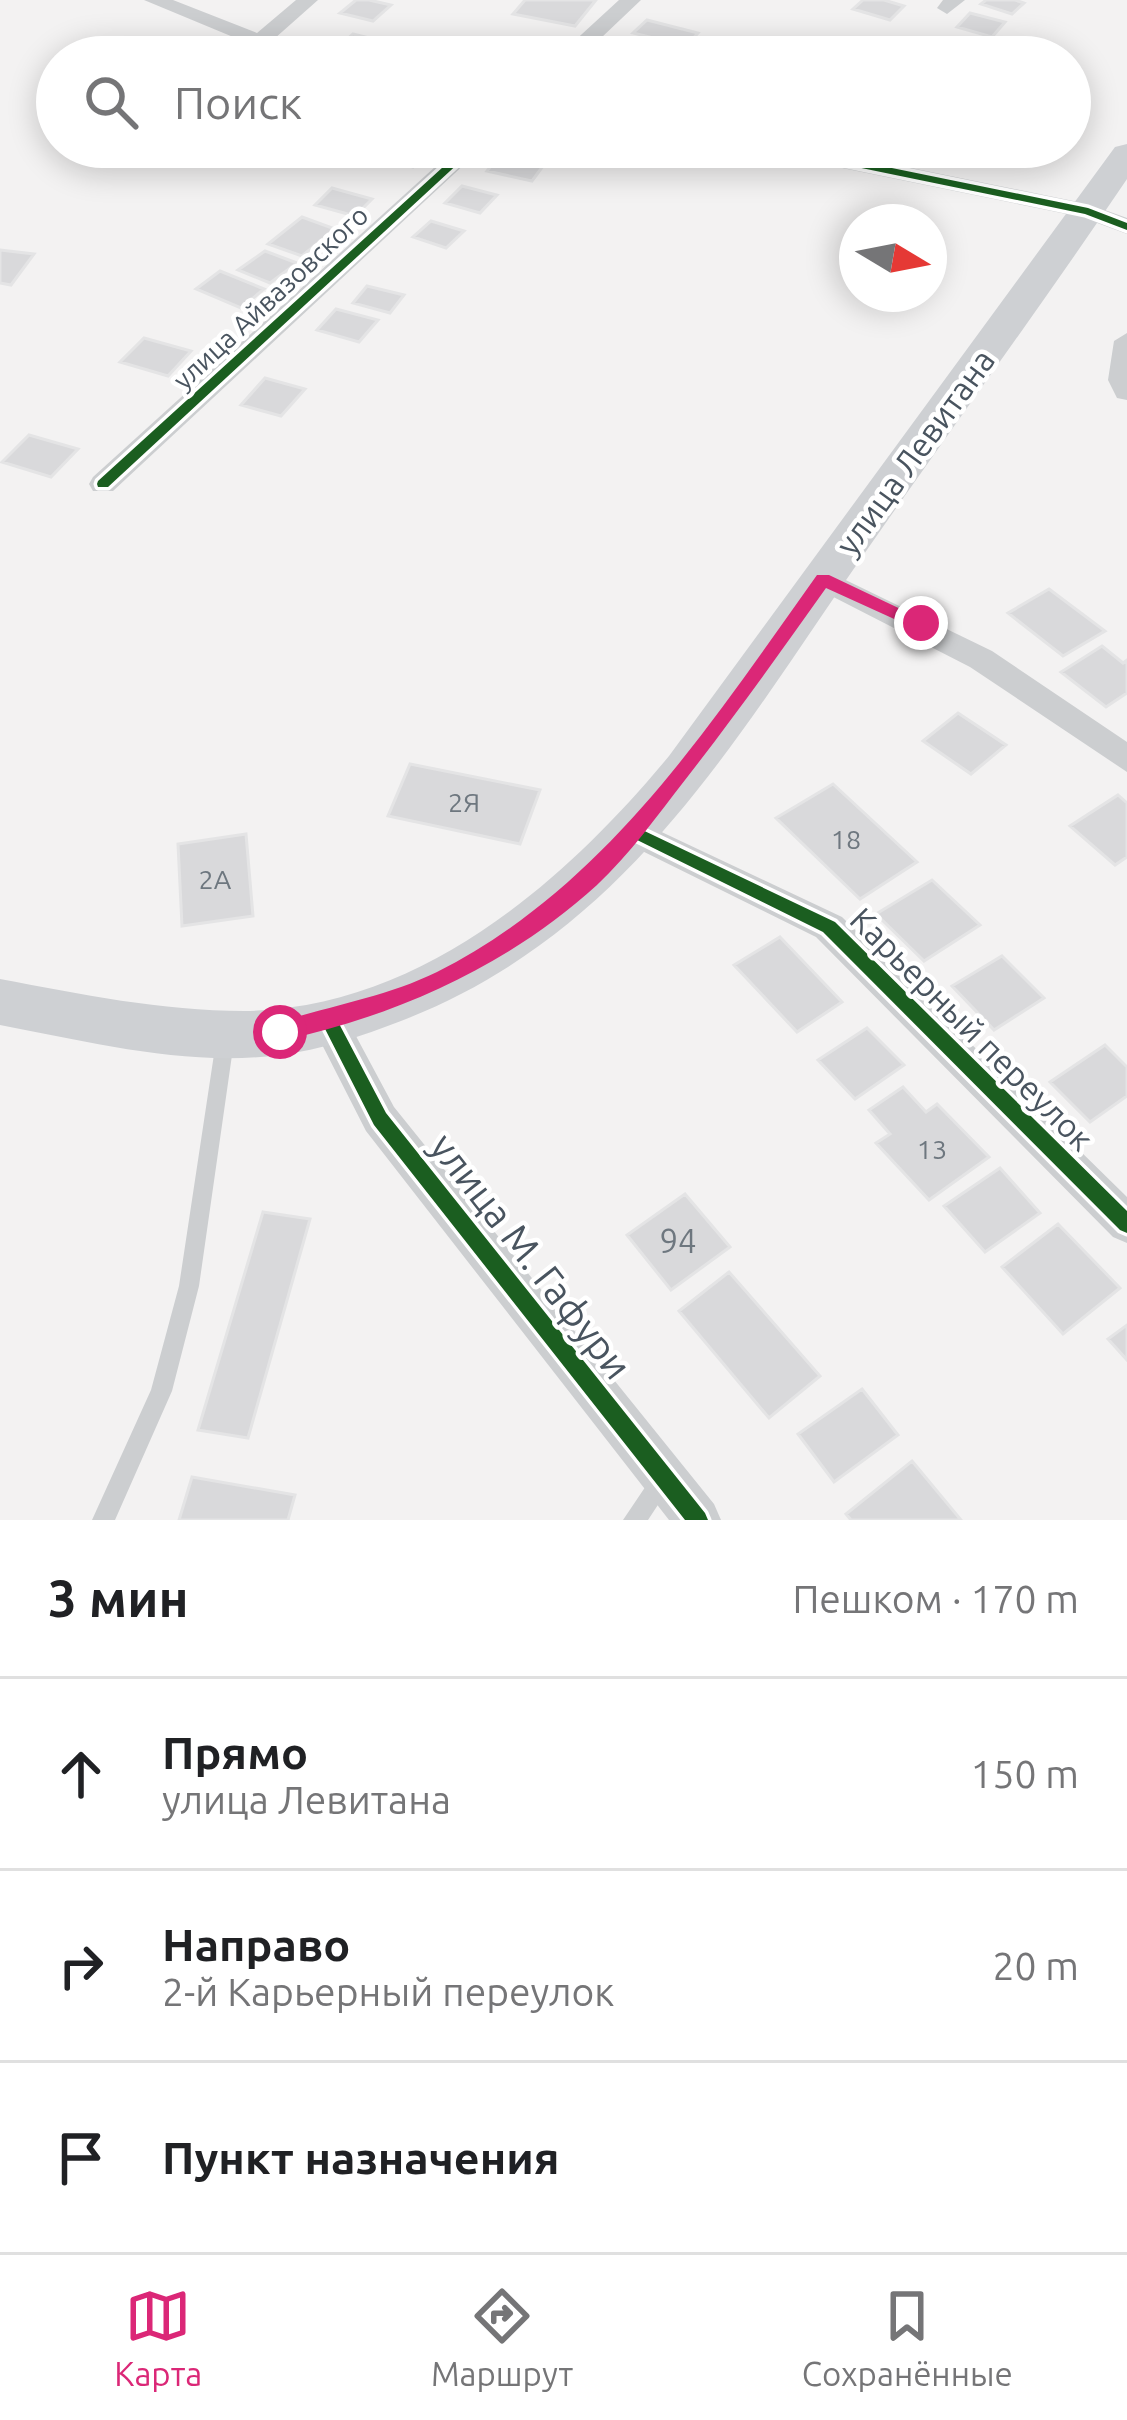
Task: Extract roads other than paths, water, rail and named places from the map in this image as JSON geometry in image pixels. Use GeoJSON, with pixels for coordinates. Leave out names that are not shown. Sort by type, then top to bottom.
{"type":"FeatureCollection","features":[{"type":"Feature","properties":{"kind":"main road","name":"улица Левитана"},"geometry":{"type":"LineString","coordinates":[[0,1002],[226,1034],[280,1032],[329,1021],[442,980],[514,938],[590,879],[634,832],[742,694],[823,579],[1108,219],[1127,154]]}},
{"type":"Feature","properties":{"kind":"street"},"geometry":{"type":"LineString","coordinates":[[154,0],[250,36]]}},
{"type":"Feature","properties":{"kind":"street"},"geometry":{"type":"LineString","coordinates":[[266,36],[308,0]]}},
{"type":"Feature","properties":{"kind":"street"},"geometry":{"type":"LineString","coordinates":[[591,36],[631,0]]}},
{"type":"Feature","properties":{"kind":"street","name":"улица Айвазовского"},"geometry":{"type":"LineString","coordinates":[[104,484],[448,168]]}},
{"type":"Feature","properties":{"kind":"street"},"geometry":{"type":"LineString","coordinates":[[871,168],[1108,219]]}},
{"type":"Feature","properties":{"kind":"street"},"geometry":{"type":"LineString","coordinates":[[1127,340],[1121,380],[1127,392]]}},
{"type":"Feature","properties":{"kind":"street"},"geometry":{"type":"LineString","coordinates":[[823,579],[921,623],[1097,735],[1127,760]]}},
{"type":"Feature","properties":{"kind":"street","name":"Карьерный переулок"},"geometry":{"type":"LineString","coordinates":[[634,832],[830,927],[1127,1224]]}},
{"type":"Feature","properties":{"kind":"street","name":"улица М. Гафури"},"geometry":{"type":"LineString","coordinates":[[329,1021],[380,1119],[698,1520]]}},
{"type":"Feature","properties":{"kind":"lane"},"geometry":{"type":"LineString","coordinates":[[104,1520],[161,1391],[189,1286],[226,1034]]}},
{"type":"Feature","properties":{"kind":"lane"},"geometry":{"type":"LineString","coordinates":[[634,1520],[665,1478]]}}]}
